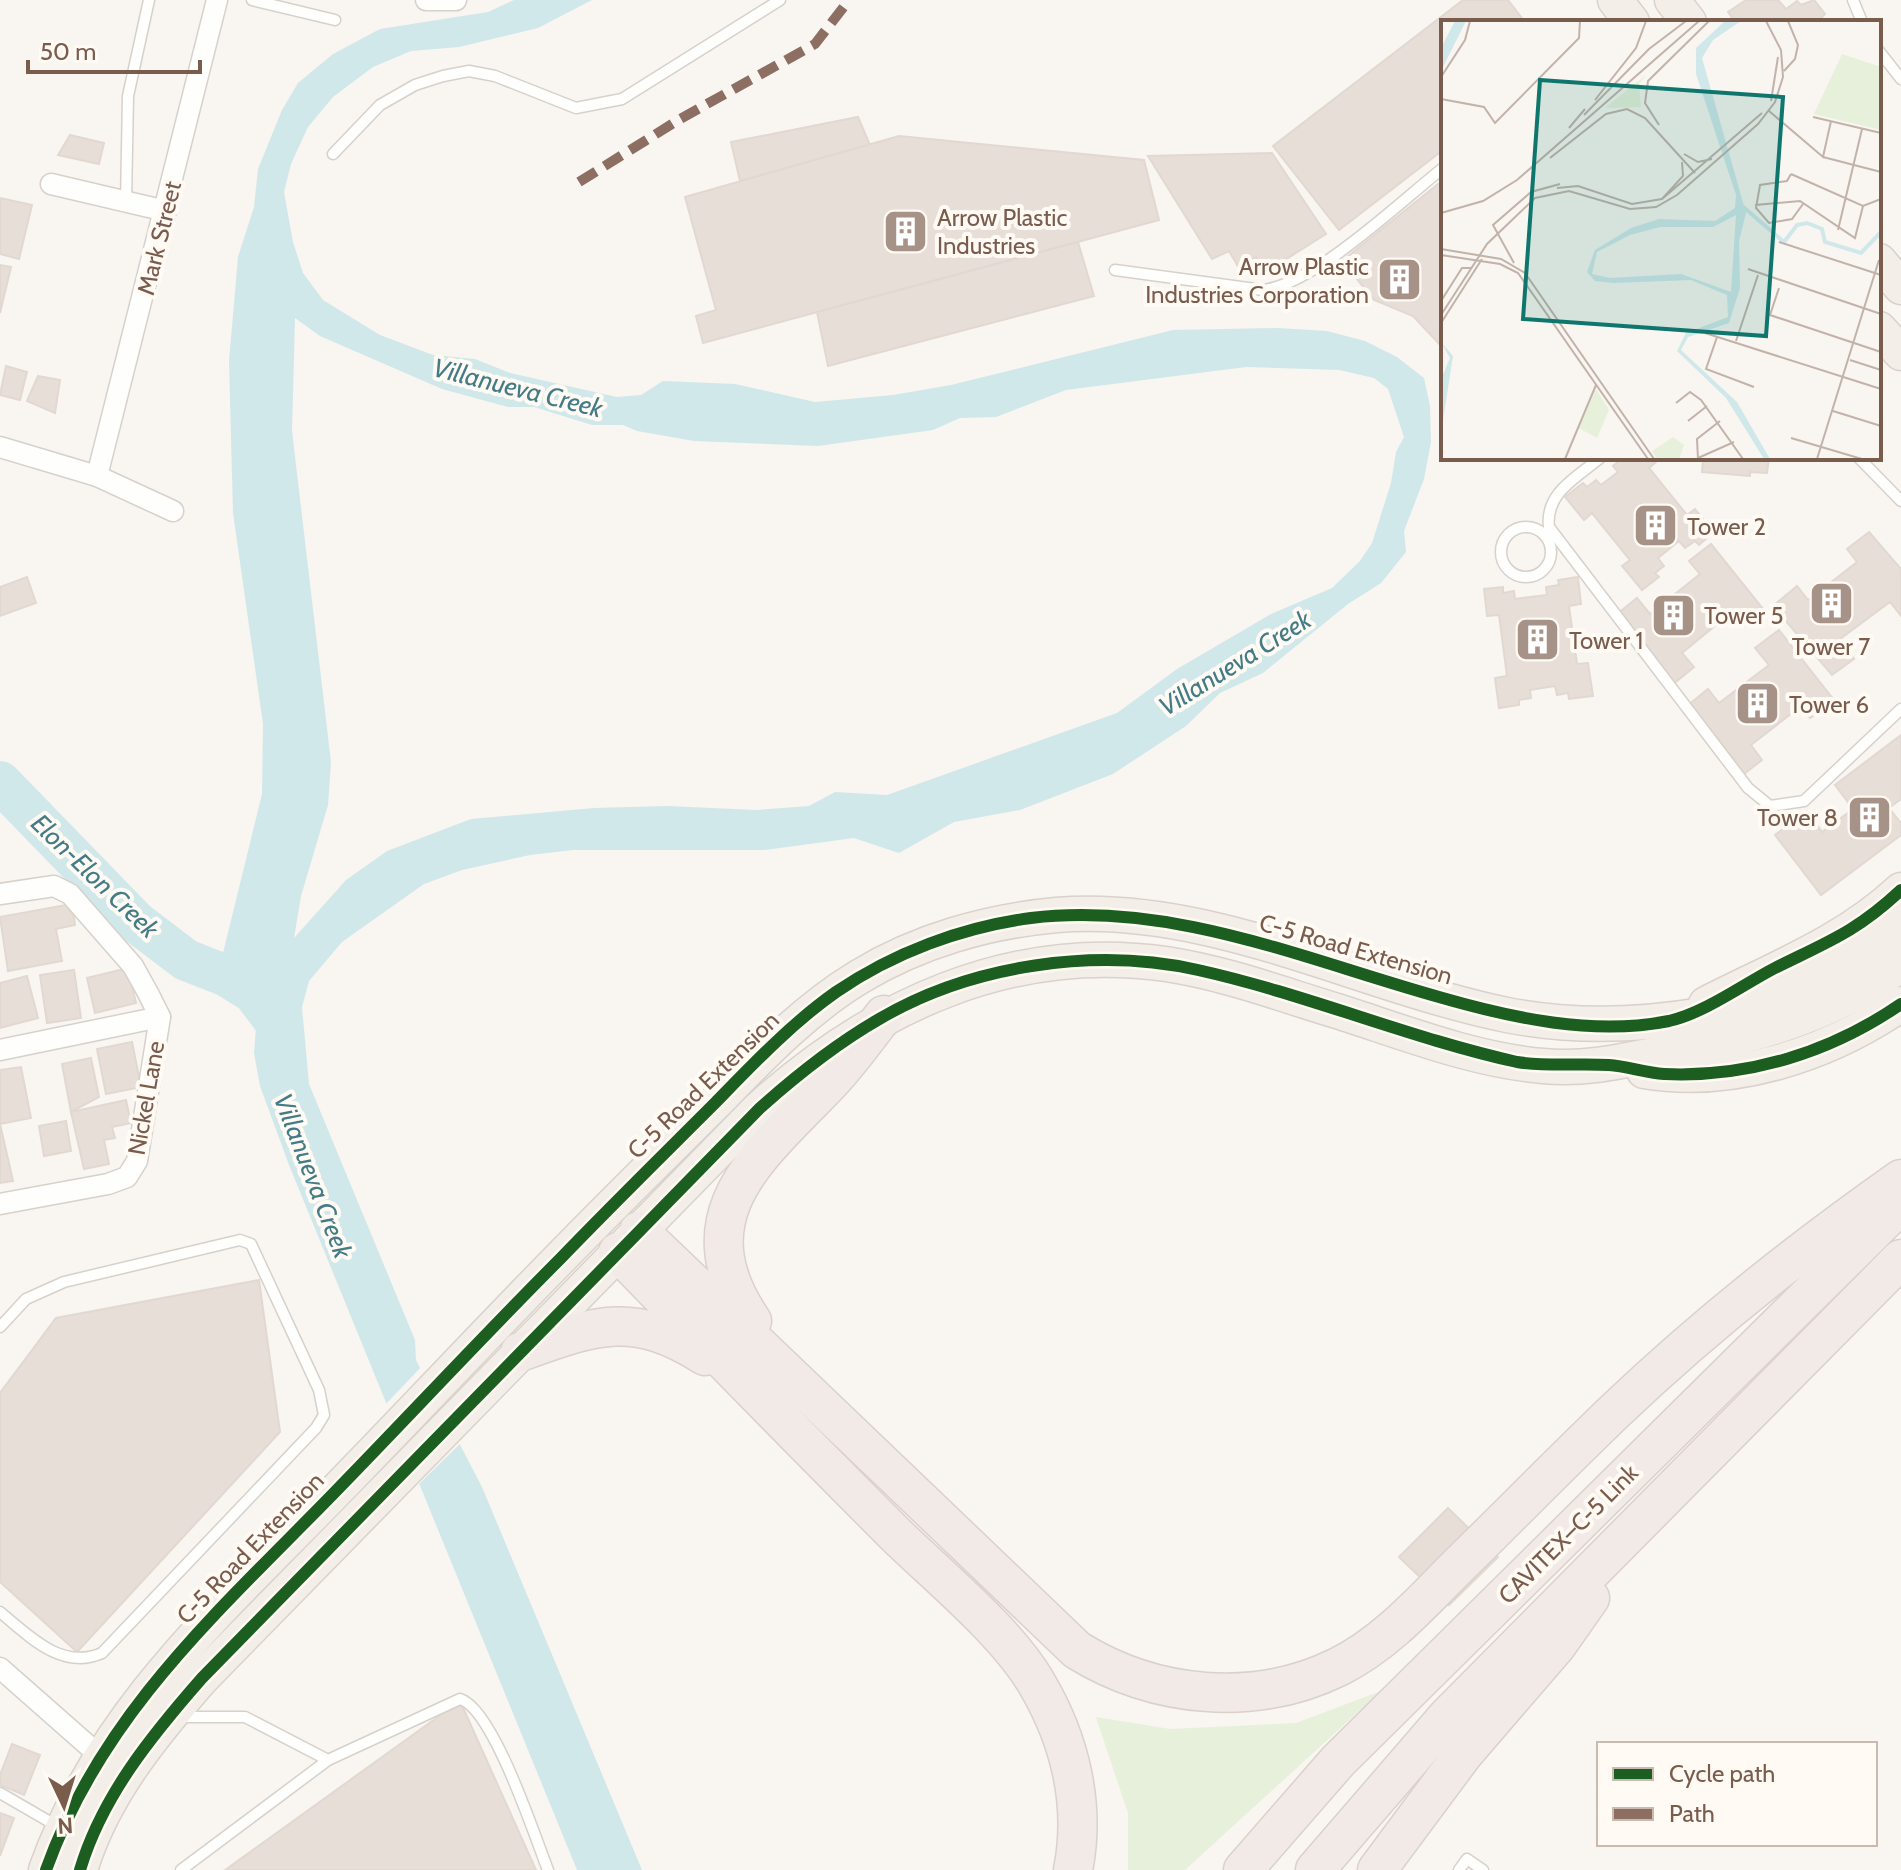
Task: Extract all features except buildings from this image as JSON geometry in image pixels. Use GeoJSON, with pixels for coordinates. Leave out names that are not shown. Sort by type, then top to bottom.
{"type":"FeatureCollection","features":[{"type":"Feature","properties":{"kind":"highway"},"geometry":{"type":"LineString","coordinates":[[787,1373],[731,1288],[722,1255],[726,1219],[739,1188],[760,1155],[834,1077],[884,1015]]}},
{"type":"Feature","properties":{"kind":"highway"},"geometry":{"type":"LineString","coordinates":[[629,1242],[787,1373],[1047,1624],[1086,1655],[1140,1680],[1185,1691],[1234,1693],[1277,1687],[1338,1667],[1380,1639],[1663,1369],[1814,1240],[1901,1179]]}},
{"type":"Feature","properties":{"kind":"highway","name":"CAVITEX–C-5 Link"},"geometry":{"type":"LineString","coordinates":[[1243,1870],[1338,1761],[1901,1204]]}},
{"type":"Feature","properties":{"kind":"highway"},"geometry":{"type":"LineString","coordinates":[[629,1242],[737,1376],[995,1632],[1035,1680],[1058,1726],[1072,1771],[1078,1835],[1073,1870]]}},
{"type":"Feature","properties":{"kind":"highway","name":"CAVITEX–C-5 Link"},"geometry":{"type":"LineString","coordinates":[[1315,1870],[1447,1717],[1901,1259]]}},
{"type":"Feature","properties":{"kind":"highway"},"geometry":{"type":"LineString","coordinates":[[520,1352],[591,1327],[628,1324],[688,1345],[737,1376]]}},
{"type":"Feature","properties":{"kind":"highway"},"geometry":{"type":"LineString","coordinates":[[1377,1870],[1464,1753],[1557,1645],[1649,1515]]}},
{"type":"Feature","properties":{"kind":"main road"},"geometry":{"type":"LineString","coordinates":[[1672,0],[1687,20]]}},
{"type":"Feature","properties":{"kind":"main road"},"geometry":{"type":"LineString","coordinates":[[1881,263],[1901,287]]}},
{"type":"Feature","properties":{"kind":"main road"},"geometry":{"type":"LineString","coordinates":[[1881,331],[1901,353]]}},
{"type":"Feature","properties":{"kind":"main road"},"geometry":{"type":"LineString","coordinates":[[1675,1020],[1827,946],[1857,928],[1901,890]]}},
{"type":"Feature","properties":{"kind":"main road","name":"C-5 Road Extension"},"geometry":{"type":"LineString","coordinates":[[46,1870],[61,1828],[100,1756],[178,1653],[443,1377],[805,1016],[863,975],[961,933],[996,924],[1062,915],[1131,916],[1265,945],[1507,1015],[1579,1025],[1675,1020],[1809,1002],[1867,990],[1901,964]]}},
{"type":"Feature","properties":{"kind":"main road","name":"C-5 Road Extension"},"geometry":{"type":"LineString","coordinates":[[80,1870],[103,1813],[167,1717],[460,1411],[789,1082],[851,1035],[884,1015],[948,989],[1012,971],[1066,963],[1141,961],[1227,977],[1502,1059],[1543,1066],[1608,1064],[1760,1033],[1809,1002],[1850,966],[1901,929]]}},
{"type":"Feature","properties":{"kind":"main road"},"geometry":{"type":"LineString","coordinates":[[1608,1064],[1662,1074],[1740,1071],[1782,1062],[1823,1046],[1901,1004]]}},
{"type":"Feature","properties":{"kind":"street","name":"Mark Street"},"geometry":{"type":"LineString","coordinates":[[97,476],[217,0]]}},
{"type":"Feature","properties":{"kind":"street"},"geometry":{"type":"LineString","coordinates":[[426,0],[456,0]]}},
{"type":"Feature","properties":{"kind":"street"},"geometry":{"type":"LineString","coordinates":[[51,184],[166,211]]}},
{"type":"Feature","properties":{"kind":"street"},"geometry":{"type":"LineString","coordinates":[[0,447],[97,476],[173,511]]}},
{"type":"Feature","properties":{"kind":"street","name":"Nickel Lane"},"geometry":{"type":"LineString","coordinates":[[0,894],[54,886],[70,894],[133,966],[160,1017],[137,1161],[127,1177],[108,1184],[0,1204]]}},
{"type":"Feature","properties":{"kind":"street"},"geometry":{"type":"LineString","coordinates":[[0,1050],[160,1017]]}},
{"type":"Feature","properties":{"kind":"street"},"geometry":{"type":"LineString","coordinates":[[0,1668],[100,1756]]}},
{"type":"Feature","properties":{"kind":"lane"},"geometry":{"type":"LineString","coordinates":[[126,202],[128,96],[149,0]]}},
{"type":"Feature","properties":{"kind":"lane"},"geometry":{"type":"LineString","coordinates":[[252,0],[335,20]]}},
{"type":"Feature","properties":{"kind":"lane"},"geometry":{"type":"LineString","coordinates":[[333,154],[380,105],[415,85],[469,71],[495,76],[576,108],[622,99],[780,0]]}},
{"type":"Feature","properties":{"kind":"lane"},"geometry":{"type":"LineString","coordinates":[[1853,0],[1861,20]]}},
{"type":"Feature","properties":{"kind":"lane"},"geometry":{"type":"LineString","coordinates":[[1860,0],[1861,20]]}},
{"type":"Feature","properties":{"kind":"lane"},"geometry":{"type":"LineString","coordinates":[[1881,54],[1901,79]]}},
{"type":"Feature","properties":{"kind":"lane"},"geometry":{"type":"LineString","coordinates":[[1115,270],[1263,290],[1277,289],[1313,270],[1441,170]]}},
{"type":"Feature","properties":{"kind":"lane"},"geometry":{"type":"LineString","coordinates":[[1550,561],[1547,510],[1555,495],[1598,460]]}},
{"type":"Feature","properties":{"kind":"lane"},"geometry":{"type":"LineString","coordinates":[[1861,460],[1901,501]]}},
{"type":"Feature","properties":{"kind":"lane"},"geometry":{"type":"LineString","coordinates":[[1569,557],[1550,561],[1538,574],[1520,576],[1511,572],[1501,555],[1507,536],[1515,529],[1525,527],[1547,531],[1569,557],[1748,788],[1770,806],[1804,801],[1901,709]]}},
{"type":"Feature","properties":{"kind":"lane"},"geometry":{"type":"LineString","coordinates":[[0,1327],[26,1299],[64,1282],[240,1240],[251,1244],[324,1404],[324,1415],[316,1428],[102,1653],[88,1659],[73,1659],[39,1645],[0,1612]]}},
{"type":"Feature","properties":{"kind":"lane"},"geometry":{"type":"LineString","coordinates":[[181,1870],[328,1760],[460,1699],[466,1701],[487,1726],[513,1777],[548,1870]]}},
{"type":"Feature","properties":{"kind":"lane"},"geometry":{"type":"LineString","coordinates":[[167,1717],[245,1717],[328,1760]]}},
{"type":"Feature","properties":{"kind":"lane"},"geometry":{"type":"LineString","coordinates":[[0,1793],[61,1828]]}},
{"type":"Feature","properties":{"kind":"lane"},"geometry":{"type":"LineString","coordinates":[[1459,1870],[1467,1859],[1483,1870]]}},
{"type":"Feature","properties":{"kind":"green space"},"geometry":{"type":"Polygon","coordinates":[[[1381,1691],[1185,1870],[1128,1870],[1128,1813],[1096,1717],[1170,1729],[1296,1723],[1381,1691]]]}},
{"type":"Feature","properties":{"kind":"water","name":"Villanueva Creek"},"geometry":{"type":"Polygon","coordinates":[[[514,0],[592,0],[538,28],[459,47],[411,51],[373,67],[333,97],[308,127],[291,164],[284,192],[293,242],[303,273],[323,300],[380,335],[433,355],[475,359],[510,373],[617,397],[641,395],[663,381],[735,384],[815,402],[893,395],[951,385],[1173,330],[1278,328],[1327,331],[1365,341],[1397,357],[1424,378],[1430,406],[1431,442],[1424,479],[1404,531],[1406,552],[1381,583],[1348,604],[1263,673],[1220,693],[1186,726],[1113,774],[1020,810],[954,822],[899,853],[854,838],[765,850],[573,850],[530,855],[462,870],[424,884],[342,942],[309,981],[302,1007],[309,1084],[415,1340],[416,1360],[482,1487],[642,1870],[577,1870],[289,1165],[260,1086],[254,1053],[257,1014],[223,953],[262,794],[263,724],[233,513],[229,361],[238,257],[254,207],[258,169],[282,110],[298,83],[333,54],[380,29],[488,12],[514,0]],[[295,318],[292,431],[331,762],[328,805],[301,896],[294,938],[346,880],[387,851],[471,819],[594,808],[667,806],[757,810],[809,806],[835,792],[887,795],[1117,713],[1177,669],[1271,614],[1332,588],[1360,561],[1372,543],[1391,483],[1396,452],[1404,437],[1388,389],[1374,378],[1339,370],[1246,367],[1066,390],[996,417],[960,418],[933,430],[818,446],[694,441],[637,431],[623,425],[592,425],[534,407],[508,407],[442,389],[320,336],[295,318]]]}},
{"type":"Feature","properties":{"kind":"pier"},"geometry":{"type":"Polygon","coordinates":[[[423,1365],[464,1440],[416,1487],[383,1407],[423,1365]]]}},
{"type":"Feature","properties":{"kind":"waterway","name":"Elon-Elon Creek"},"geometry":{"type":"LineString","coordinates":[[0,782],[136,922],[186,960],[227,976],[253,992],[272,1017]]}},
{"type":"Feature","properties":{"kind":"marked path"},"geometry":{"type":"LineString","coordinates":[[579,182],[680,119],[815,44],[849,0]]}},
{"type":"Feature","properties":{"kind":"cycle path"},"geometry":{"type":"LineString","coordinates":[[46,1870],[70,1814],[99,1761],[132,1713],[207,1623],[759,1058],[820,1004],[881,965],[954,935],[1005,922],[1084,915],[1136,918],[1238,937],[1495,1012],[1582,1026],[1640,1025],[1669,1021],[1709,1006],[1855,927],[1901,890]]}},
{"type":"Feature","properties":{"kind":"cycle path"},"geometry":{"type":"LineString","coordinates":[[80,1870],[101,1817],[130,1768],[202,1678],[760,1108],[833,1048],[917,1000],[994,973],[1035,966],[1076,961],[1159,963],[1278,991],[1437,1041],[1517,1062],[1609,1065],[1664,1074],[1727,1072],[1788,1058],[1846,1036],[1901,1004]]}},
{"type":"Feature","properties":{"kind":"place","name":"Arrow Plastic Industries"},"geometry":{"type":"Point","coordinates":[906,231]}},
{"type":"Feature","properties":{"kind":"place","name":"Arrow Plastic Industries Corporation"},"geometry":{"type":"Point","coordinates":[1400,280]}},
{"type":"Feature","properties":{"kind":"place","name":"Tower 2"},"geometry":{"type":"Point","coordinates":[1656,526]}},
{"type":"Feature","properties":{"kind":"place","name":"Tower 7"},"geometry":{"type":"Point","coordinates":[1831,604]}},
{"type":"Feature","properties":{"kind":"place","name":"Tower 5"},"geometry":{"type":"Point","coordinates":[1673,615]}},
{"type":"Feature","properties":{"kind":"place","name":"Tower 1"},"geometry":{"type":"Point","coordinates":[1538,640]}},
{"type":"Feature","properties":{"kind":"place","name":"Tower 6"},"geometry":{"type":"Point","coordinates":[1758,704]}},
{"type":"Feature","properties":{"kind":"place","name":"Tower 8"},"geometry":{"type":"Point","coordinates":[1869,817]}}]}
